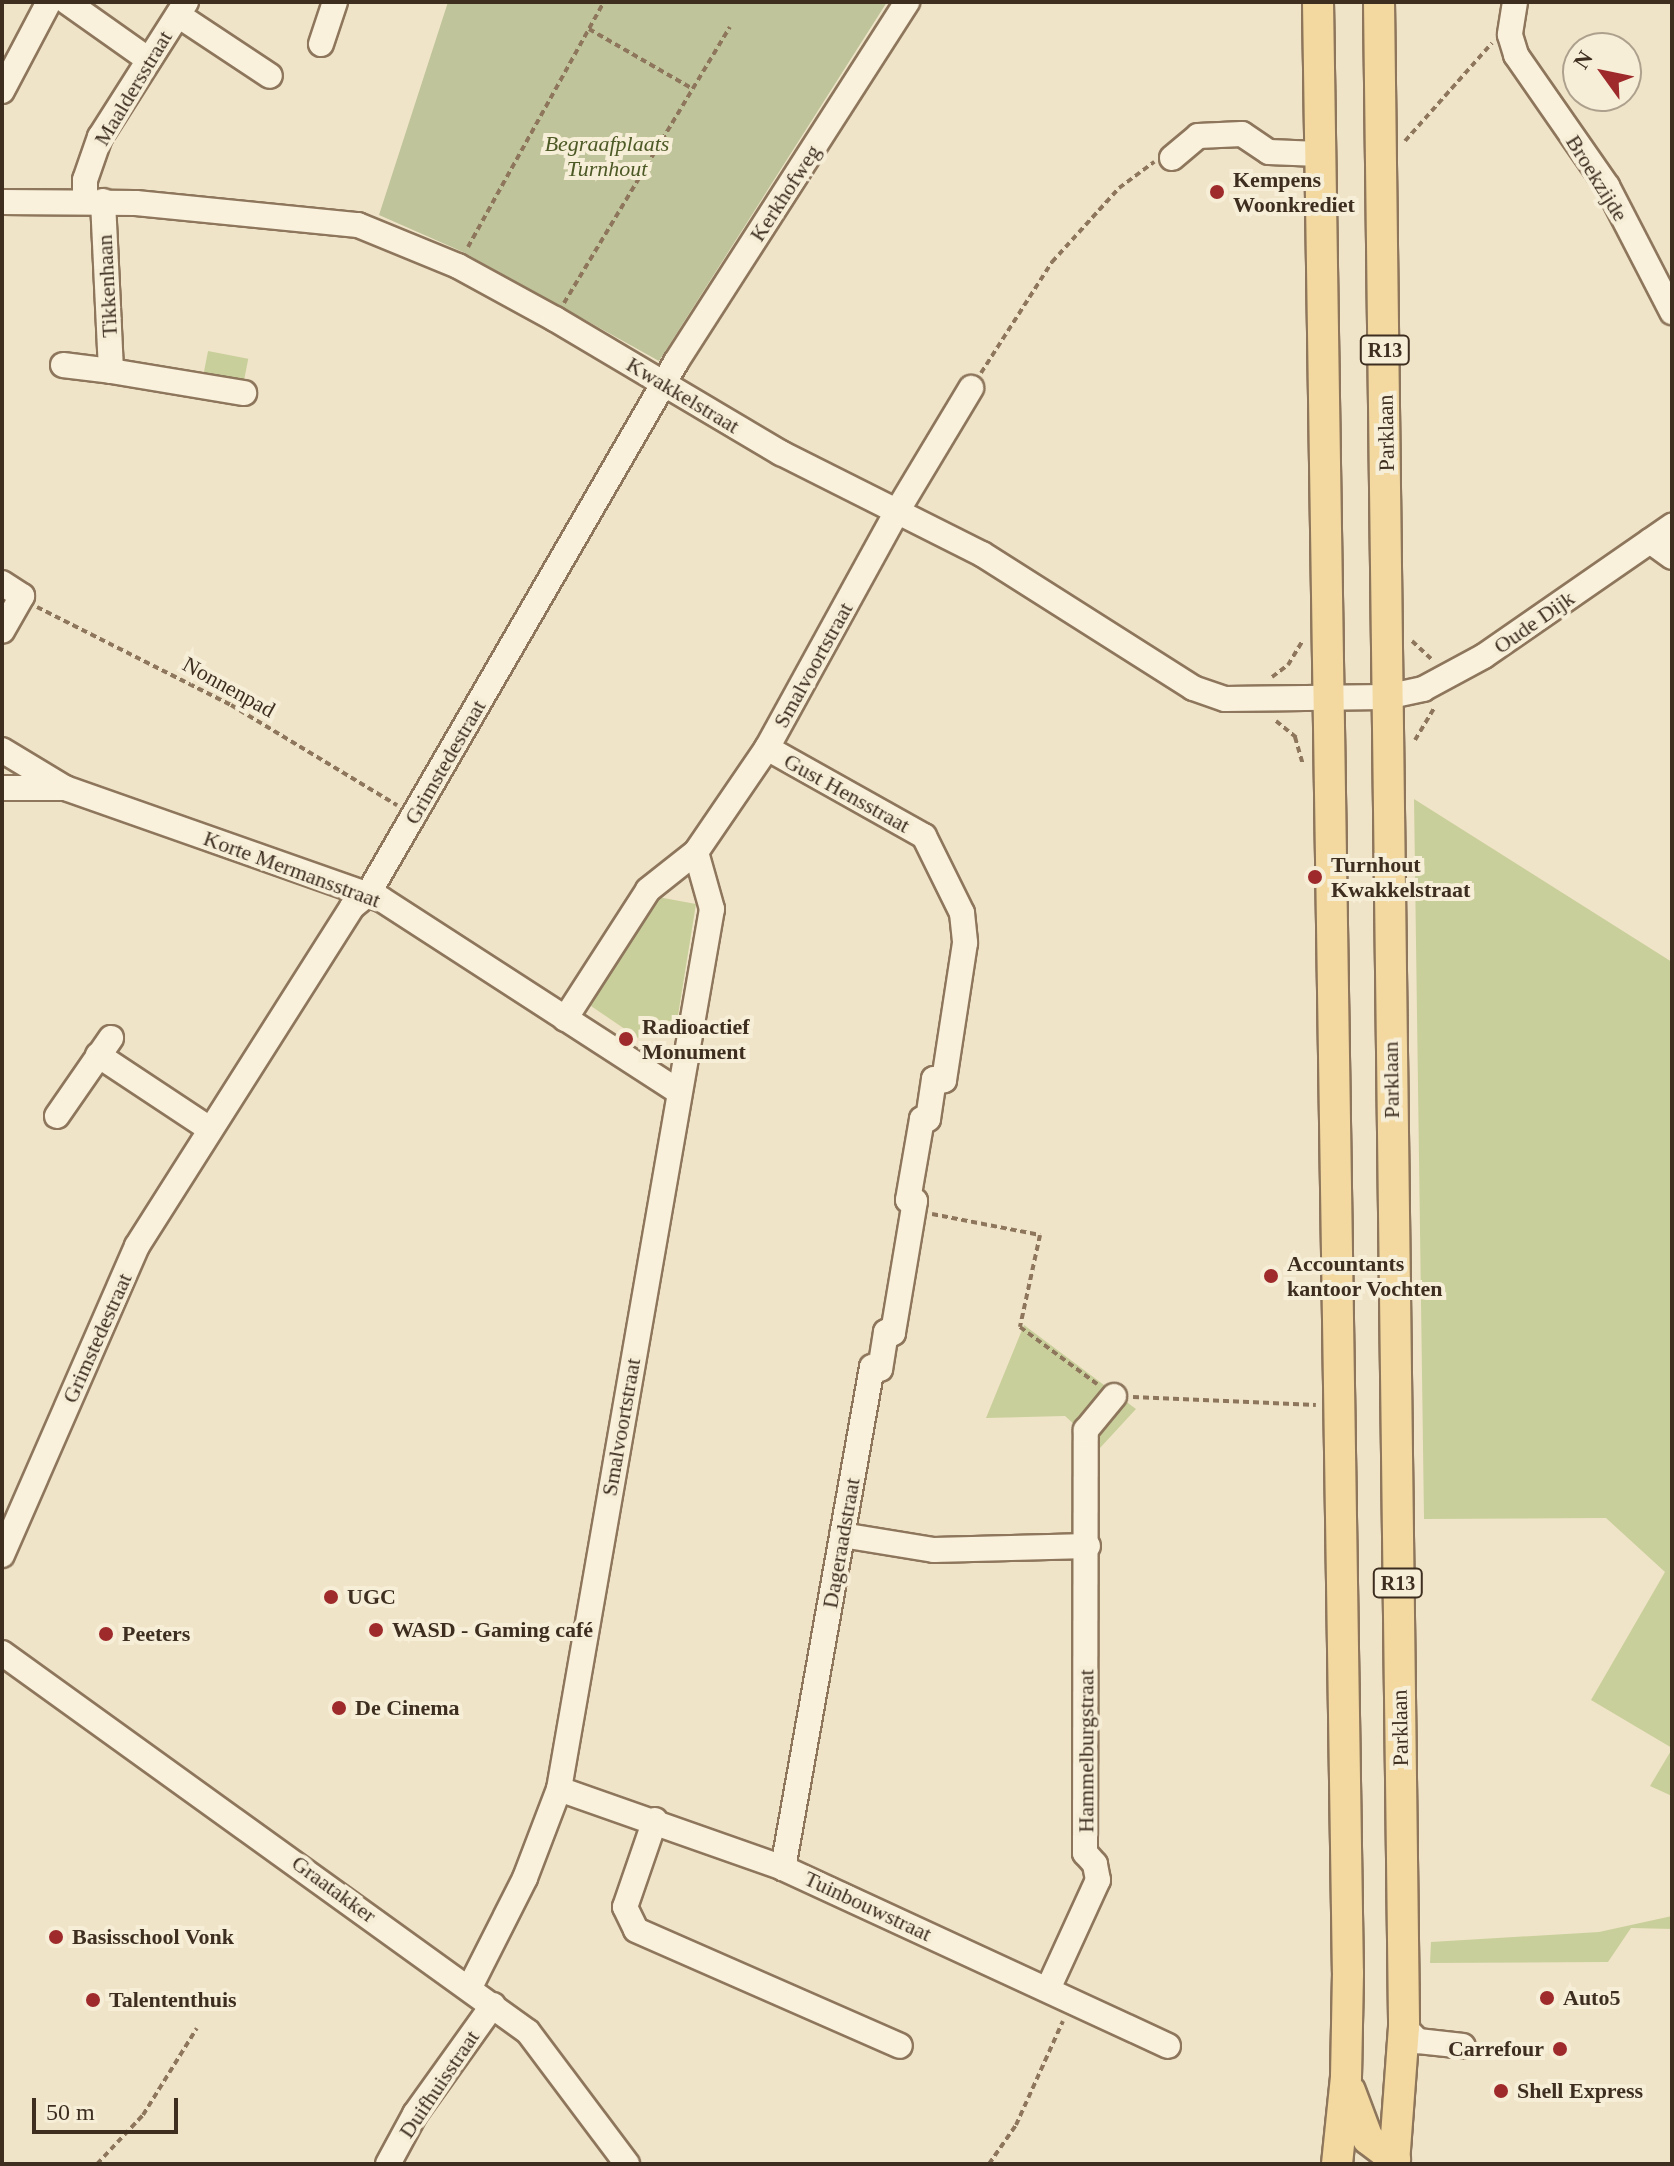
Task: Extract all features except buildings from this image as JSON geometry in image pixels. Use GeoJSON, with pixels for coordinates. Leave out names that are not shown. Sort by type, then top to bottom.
{"type":"FeatureCollection","features":[{"type":"Feature","properties":{"kind":"main road","name":"Parklaan"},"geometry":{"type":"LineString","coordinates":[[1318,2],[1315,636],[1326,699],[1341,1406],[1346,2077],[1337,2164]]}},
{"type":"Feature","properties":{"kind":"main road","name":"Parklaan"},"geometry":{"type":"LineString","coordinates":[[1346,2077],[1358,2123],[1379,2151],[1395,2161],[1404,2027],[1401,740],[1386,697],[1390,626],[1379,2]]}},
{"type":"Feature","properties":{"kind":"street"},"geometry":{"type":"LineString","coordinates":[[2,91],[49,2]]}},
{"type":"Feature","properties":{"kind":"street"},"geometry":{"type":"LineString","coordinates":[[67,2],[149,60]]}},
{"type":"Feature","properties":{"kind":"street"},"geometry":{"type":"LineString","coordinates":[[321,44],[335,2]]}},
{"type":"Feature","properties":{"kind":"street","name":"Kerkhofweg"},"geometry":{"type":"LineString","coordinates":[[665,385],[907,2]]}},
{"type":"Feature","properties":{"kind":"street"},"geometry":{"type":"LineString","coordinates":[[1510,35],[1515,2]]}},
{"type":"Feature","properties":{"kind":"street"},"geometry":{"type":"LineString","coordinates":[[179,13],[270,76]]}},
{"type":"Feature","properties":{"kind":"street","name":"Maaldersstraat"},"geometry":{"type":"LineString","coordinates":[[94,201],[85,180],[100,137],[179,13]]}},
{"type":"Feature","properties":{"kind":"street","name":"Broekzijde"},"geometry":{"type":"LineString","coordinates":[[1510,35],[1527,75],[1607,186],[1672,312]]}},
{"type":"Feature","properties":{"kind":"street"},"geometry":{"type":"LineString","coordinates":[[1172,158],[1198,136],[1242,134],[1269,152],[1319,154]]}},
{"type":"Feature","properties":{"kind":"street","name":"Kwakkelstraat"},"geometry":{"type":"LineString","coordinates":[[2,202],[94,201],[358,225],[458,266],[896,513],[982,554],[1193,688],[1240,701],[1326,699]]}},
{"type":"Feature","properties":{"kind":"street","name":"Tikkenhaan"},"geometry":{"type":"LineString","coordinates":[[94,201],[111,371]]}},
{"type":"Feature","properties":{"kind":"street","name":"Tikkenhaan"},"geometry":{"type":"LineString","coordinates":[[63,365],[244,393]]}},
{"type":"Feature","properties":{"kind":"street","name":"Grimstedestraat"},"geometry":{"type":"LineString","coordinates":[[2,1555],[137,1246],[195,1162],[210,1129],[352,907],[368,894],[665,385]]}},
{"type":"Feature","properties":{"kind":"street","name":"Smalvoortstraat"},"geometry":{"type":"LineString","coordinates":[[565,1019],[648,890],[696,852],[767,748],[896,513],[971,388]]}},
{"type":"Feature","properties":{"kind":"street","name":"Oude Dijk"},"geometry":{"type":"LineString","coordinates":[[1326,699],[1386,697],[1423,689],[1466,668],[1672,526]]}},
{"type":"Feature","properties":{"kind":"street"},"geometry":{"type":"LineString","coordinates":[[1650,541],[1672,557]]}},
{"type":"Feature","properties":{"kind":"street"},"geometry":{"type":"LineString","coordinates":[[2,631],[11,591]]}},
{"type":"Feature","properties":{"kind":"street","name":"Gust Hensstraat"},"geometry":{"type":"LineString","coordinates":[[767,748],[924,836],[962,913],[962,972],[944,1080],[934,1079],[928,1119],[922,1119],[908,1200],[915,1201],[910,1235]]}},
{"type":"Feature","properties":{"kind":"street"},"geometry":{"type":"LineString","coordinates":[[2,750],[65,788]]}},
{"type":"Feature","properties":{"kind":"street","name":"Korte Mermansstraat"},"geometry":{"type":"LineString","coordinates":[[2,788],[65,788],[368,894],[679,1092]]}},
{"type":"Feature","properties":{"kind":"street","name":"Smalvoortstraat"},"geometry":{"type":"LineString","coordinates":[[470,1987],[525,1878],[559,1789],[712,909],[696,852]]}},
{"type":"Feature","properties":{"kind":"street"},"geometry":{"type":"LineString","coordinates":[[57,1116],[104,1047],[210,1129]]}},
{"type":"Feature","properties":{"kind":"street","name":"Dageraadstraat"},"geometry":{"type":"LineString","coordinates":[[783,1868],[872,1367],[880,1369],[886,1332],[893,1333],[910,1235]]}},
{"type":"Feature","properties":{"kind":"street","name":"Hammelburgstraat"},"geometry":{"type":"LineString","coordinates":[[1048,1989],[1098,1880],[1095,1864],[1085,1853],[1086,1430],[1114,1396]]}},
{"type":"Feature","properties":{"kind":"street"},"geometry":{"type":"LineString","coordinates":[[842,1535],[934,1550],[1088,1546]]}},
{"type":"Feature","properties":{"kind":"street","name":"Graatakker"},"geometry":{"type":"LineString","coordinates":[[2,1653],[470,1987],[528,2032],[627,2164]]}},
{"type":"Feature","properties":{"kind":"street","name":"Tuinbouwstraat"},"geometry":{"type":"LineString","coordinates":[[559,1789],[655,1820],[783,1868],[1168,2046]]}},
{"type":"Feature","properties":{"kind":"street"},"geometry":{"type":"LineString","coordinates":[[655,1820],[625,1907],[636,1930],[900,2046]]}},
{"type":"Feature","properties":{"kind":"street","name":"Duifhuisstraat"},"geometry":{"type":"LineString","coordinates":[[388,2164],[415,2114],[493,2005]]}},
{"type":"Feature","properties":{"kind":"street"},"geometry":{"type":"LineString","coordinates":[[1404,2027],[1418,2041],[1463,2046]]}},
{"type":"Feature","properties":{"kind":"path"},"geometry":{"type":"LineString","coordinates":[[458,266],[604,2]]}},
{"type":"Feature","properties":{"kind":"path"},"geometry":{"type":"LineString","coordinates":[[555,319],[730,27]]}},
{"type":"Feature","properties":{"kind":"path"},"geometry":{"type":"LineString","coordinates":[[589,29],[693,89]]}},
{"type":"Feature","properties":{"kind":"path"},"geometry":{"type":"LineString","coordinates":[[1382,160],[1447,99],[1493,42],[1510,35]]}},
{"type":"Feature","properties":{"kind":"path"},"geometry":{"type":"LineString","coordinates":[[971,388],[1071,239],[1135,174],[1172,158]]}},
{"type":"Feature","properties":{"kind":"path","name":"Nonnenpad"},"geometry":{"type":"LineString","coordinates":[[11,591],[231,705],[414,815]]}},
{"type":"Feature","properties":{"kind":"path"},"geometry":{"type":"LineString","coordinates":[[1260,682],[1284,670],[1315,636]]}},
{"type":"Feature","properties":{"kind":"path"},"geometry":{"type":"LineString","coordinates":[[914,1210],[1040,1235],[1020,1327],[1114,1396],[1341,1406]]}},
{"type":"Feature","properties":{"kind":"path"},"geometry":{"type":"LineString","coordinates":[[989,2164],[1016,2125],[1073,2001]]}},
{"type":"Feature","properties":{"kind":"path"},"geometry":{"type":"LineString","coordinates":[[97,2164],[143,2115],[197,2028]]}},
{"type":"Feature","properties":{"kind":"green space","name":"Begraafplaats Turnhout"},"geometry":{"type":"Polygon","coordinates":[[[448,2],[887,2],[659,361],[463,252],[379,215],[448,2]]]}},
{"type":"Feature","properties":{"kind":"green space"},"geometry":{"type":"Polygon","coordinates":[[[208,351],[248,359],[243,385],[203,378],[208,351]]]}},
{"type":"Feature","properties":{"kind":"green space"},"geometry":{"type":"Polygon","coordinates":[[[1414,799],[1672,962],[1672,1748],[1591,1700],[1665,1572],[1606,1518],[1424,1519],[1414,799]]]}},
{"type":"Feature","properties":{"kind":"green space"},"geometry":{"type":"Polygon","coordinates":[[[658,897],[696,904],[675,1034],[638,1038],[588,1004],[658,897]]]}},
{"type":"Feature","properties":{"kind":"green space"},"geometry":{"type":"Polygon","coordinates":[[[1024,1325],[1136,1409],[1100,1448],[1065,1416],[986,1418],[1024,1325]]]}},
{"type":"Feature","properties":{"kind":"green space"},"geometry":{"type":"Polygon","coordinates":[[[1672,1749],[1672,1796],[1650,1786],[1672,1749]]]}},
{"type":"Feature","properties":{"kind":"green space"},"geometry":{"type":"Polygon","coordinates":[[[1672,1916],[1672,1929],[1631,1928],[1608,1962],[1430,1963],[1431,1942],[1599,1932],[1672,1916]]]}},
{"type":"Feature","properties":{"kind":"place","name":"Kempens Woonkrediet"},"geometry":{"type":"Point","coordinates":[1217,192]}},
{"type":"Feature","properties":{"kind":"place","name":"Turnhout Kwakkelstraat"},"geometry":{"type":"Point","coordinates":[1315,877]}},
{"type":"Feature","properties":{"kind":"place","name":"Radioactief Monument"},"geometry":{"type":"Point","coordinates":[626,1039]}},
{"type":"Feature","properties":{"kind":"place","name":"Accountants kantoor Vochten"},"geometry":{"type":"Point","coordinates":[1271,1276]}},
{"type":"Feature","properties":{"kind":"place","name":"UGC"},"geometry":{"type":"Point","coordinates":[331,1597]}},
{"type":"Feature","properties":{"kind":"place","name":"WASD - Gaming café"},"geometry":{"type":"Point","coordinates":[376,1630]}},
{"type":"Feature","properties":{"kind":"place","name":"Peeters"},"geometry":{"type":"Point","coordinates":[106,1634]}},
{"type":"Feature","properties":{"kind":"place","name":"De Cinema"},"geometry":{"type":"Point","coordinates":[339,1708]}},
{"type":"Feature","properties":{"kind":"place","name":"Basisschool Vonk"},"geometry":{"type":"Point","coordinates":[56,1937]}},
{"type":"Feature","properties":{"kind":"place","name":"Auto5"},"geometry":{"type":"Point","coordinates":[1547,1998]}},
{"type":"Feature","properties":{"kind":"place","name":"Talententhuis"},"geometry":{"type":"Point","coordinates":[93,2000]}},
{"type":"Feature","properties":{"kind":"place","name":"Carrefour"},"geometry":{"type":"Point","coordinates":[1560,2049]}},
{"type":"Feature","properties":{"kind":"place","name":"Shell Express"},"geometry":{"type":"Point","coordinates":[1501,2091]}}]}
